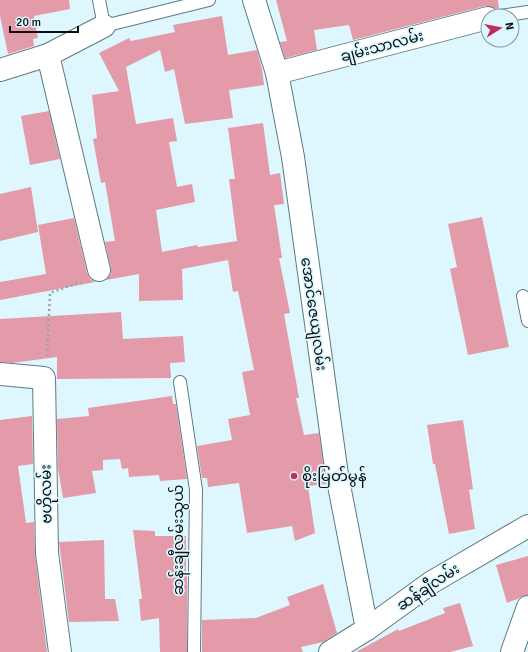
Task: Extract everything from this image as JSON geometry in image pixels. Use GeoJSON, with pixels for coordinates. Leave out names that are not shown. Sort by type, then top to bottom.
{"type":"FeatureCollection","features":[{"type":"Feature","properties":{"kind":"street","name":"အောင်ဇေယျလမ်း"},"geometry":{"type":"LineString","coordinates":[[254,0],[277,73],[293,157],[337,475],[367,629]]}},
{"type":"Feature","properties":{"kind":"street","name":"ချမ်းသာလမ်း"},"geometry":{"type":"LineString","coordinates":[[277,73],[480,19]]}},
{"type":"Feature","properties":{"kind":"street"},"geometry":{"type":"LineString","coordinates":[[0,70],[48,55],[104,26]]}},
{"type":"Feature","properties":{"kind":"street"},"geometry":{"type":"LineString","coordinates":[[48,55],[99,270]]}},
{"type":"Feature","properties":{"kind":"street"},"geometry":{"type":"LineString","coordinates":[[0,374],[44,378]]}},
{"type":"Feature","properties":{"kind":"street","name":"ဗဟိုလမ်း"},"geometry":{"type":"LineString","coordinates":[[44,378],[47,553],[60,652]]}},
{"type":"Feature","properties":{"kind":"street","name":"ဆန်ချီလမ်း"},"geometry":{"type":"LineString","coordinates":[[330,652],[367,629],[432,582],[528,526]]}},
{"type":"Feature","properties":{"kind":"street"},"geometry":{"type":"LineString","coordinates":[[512,652],[528,608]]}},
{"type":"Feature","properties":{"kind":"lane"},"geometry":{"type":"LineString","coordinates":[[99,0],[104,26],[209,0]]}},
{"type":"Feature","properties":{"kind":"lane"},"geometry":{"type":"LineString","coordinates":[[523,296],[528,321]]}},
{"type":"Feature","properties":{"kind":"lane","name":"ဆန်းချီလမ်းသွယ်"},"geometry":{"type":"LineString","coordinates":[[180,382],[196,490],[194,652]]}},
{"type":"Feature","properties":{"kind":"path"},"geometry":{"type":"LineString","coordinates":[[44,378],[50,293],[90,279],[99,270]]}},
{"type":"Feature","properties":{"kind":"building"},"geometry":{"type":"Polygon","coordinates":[[[0,0],[69,0],[70,9],[34,16],[38,38],[33,39],[34,46],[8,54],[0,16],[0,0]]]}},
{"type":"Feature","properties":{"kind":"building"},"geometry":{"type":"Polygon","coordinates":[[[276,0],[498,0],[499,8],[485,6],[353,40],[349,25],[314,30],[317,50],[285,58],[280,42],[287,41],[276,0]]]}},
{"type":"Feature","properties":{"kind":"building"},"geometry":{"type":"Polygon","coordinates":[[[222,16],[228,55],[257,50],[264,85],[229,90],[233,118],[185,124],[174,69],[165,72],[160,50],[126,67],[136,124],[173,118],[177,141],[169,142],[177,187],[192,184],[195,202],[156,210],[162,252],[197,245],[198,247],[237,241],[229,179],[235,179],[228,128],[263,123],[270,175],[280,173],[284,204],[274,205],[282,258],[279,258],[290,313],[284,314],[299,398],[296,398],[304,435],[319,433],[326,484],[308,486],[315,533],[295,541],[292,526],[247,533],[239,483],[208,487],[207,478],[202,478],[197,446],[232,440],[228,419],[250,415],[242,372],[254,370],[238,291],[233,292],[228,260],[182,269],[183,300],[139,301],[139,274],[106,280],[111,274],[111,268],[105,242],[115,241],[105,182],[101,183],[93,139],[97,138],[92,95],[119,91],[99,53],[129,38],[131,41],[175,32],[173,25],[222,16]]]}},
{"type":"Feature","properties":{"kind":"building"},"geometry":{"type":"Polygon","coordinates":[[[49,111],[60,159],[30,165],[21,116],[49,111]]]}},
{"type":"Feature","properties":{"kind":"building"},"geometry":{"type":"Polygon","coordinates":[[[31,187],[38,232],[0,241],[0,194],[31,187]]]}},
{"type":"Feature","properties":{"kind":"building"},"geometry":{"type":"Polygon","coordinates":[[[482,217],[509,347],[468,355],[450,269],[457,267],[448,224],[482,217]]]}},
{"type":"Feature","properties":{"kind":"building"},"geometry":{"type":"Polygon","coordinates":[[[74,218],[87,273],[90,279],[95,282],[0,300],[0,282],[46,274],[38,225],[74,218]]]}},
{"type":"Feature","properties":{"kind":"building"},"geometry":{"type":"Polygon","coordinates":[[[121,312],[123,339],[183,336],[185,362],[170,363],[171,378],[57,379],[57,357],[12,363],[0,362],[0,319],[121,312]]]}},
{"type":"Feature","properties":{"kind":"building"},"geometry":{"type":"Polygon","coordinates":[[[172,396],[173,404],[176,404],[187,479],[160,481],[159,475],[129,477],[128,468],[122,469],[120,459],[103,460],[103,470],[92,471],[96,493],[63,498],[58,468],[57,419],[89,416],[88,408],[172,396]]]}},
{"type":"Feature","properties":{"kind":"building"},"geometry":{"type":"Polygon","coordinates":[[[32,416],[33,464],[18,466],[26,523],[34,522],[35,555],[47,652],[0,652],[0,420],[32,416]]]}},
{"type":"Feature","properties":{"kind":"building"},"geometry":{"type":"Polygon","coordinates":[[[463,420],[473,489],[469,490],[475,529],[449,534],[435,464],[433,464],[427,425],[463,420]]]}},
{"type":"Feature","properties":{"kind":"building"},"geometry":{"type":"Polygon","coordinates":[[[133,530],[155,531],[155,536],[186,536],[187,652],[160,652],[159,618],[141,621],[139,599],[142,599],[133,530]]]}},
{"type":"Feature","properties":{"kind":"building"},"geometry":{"type":"Polygon","coordinates":[[[104,540],[105,599],[115,599],[119,621],[69,622],[59,542],[104,540]]]}},
{"type":"Feature","properties":{"kind":"building"},"geometry":{"type":"Polygon","coordinates":[[[528,556],[528,595],[507,603],[496,565],[528,556]]]}},
{"type":"Feature","properties":{"kind":"building"},"geometry":{"type":"Polygon","coordinates":[[[323,584],[337,633],[323,642],[301,647],[303,652],[202,652],[202,620],[256,618],[290,605],[287,597],[323,584]]]}},
{"type":"Feature","properties":{"kind":"building"},"geometry":{"type":"Polygon","coordinates":[[[460,603],[473,646],[450,652],[356,652],[398,629],[399,631],[445,613],[443,608],[460,603]]]}},
{"type":"Feature","properties":{"kind":"place","name":"စိုးမြတ်မွန်"},"geometry":{"type":"Point","coordinates":[294,476]}}]}
